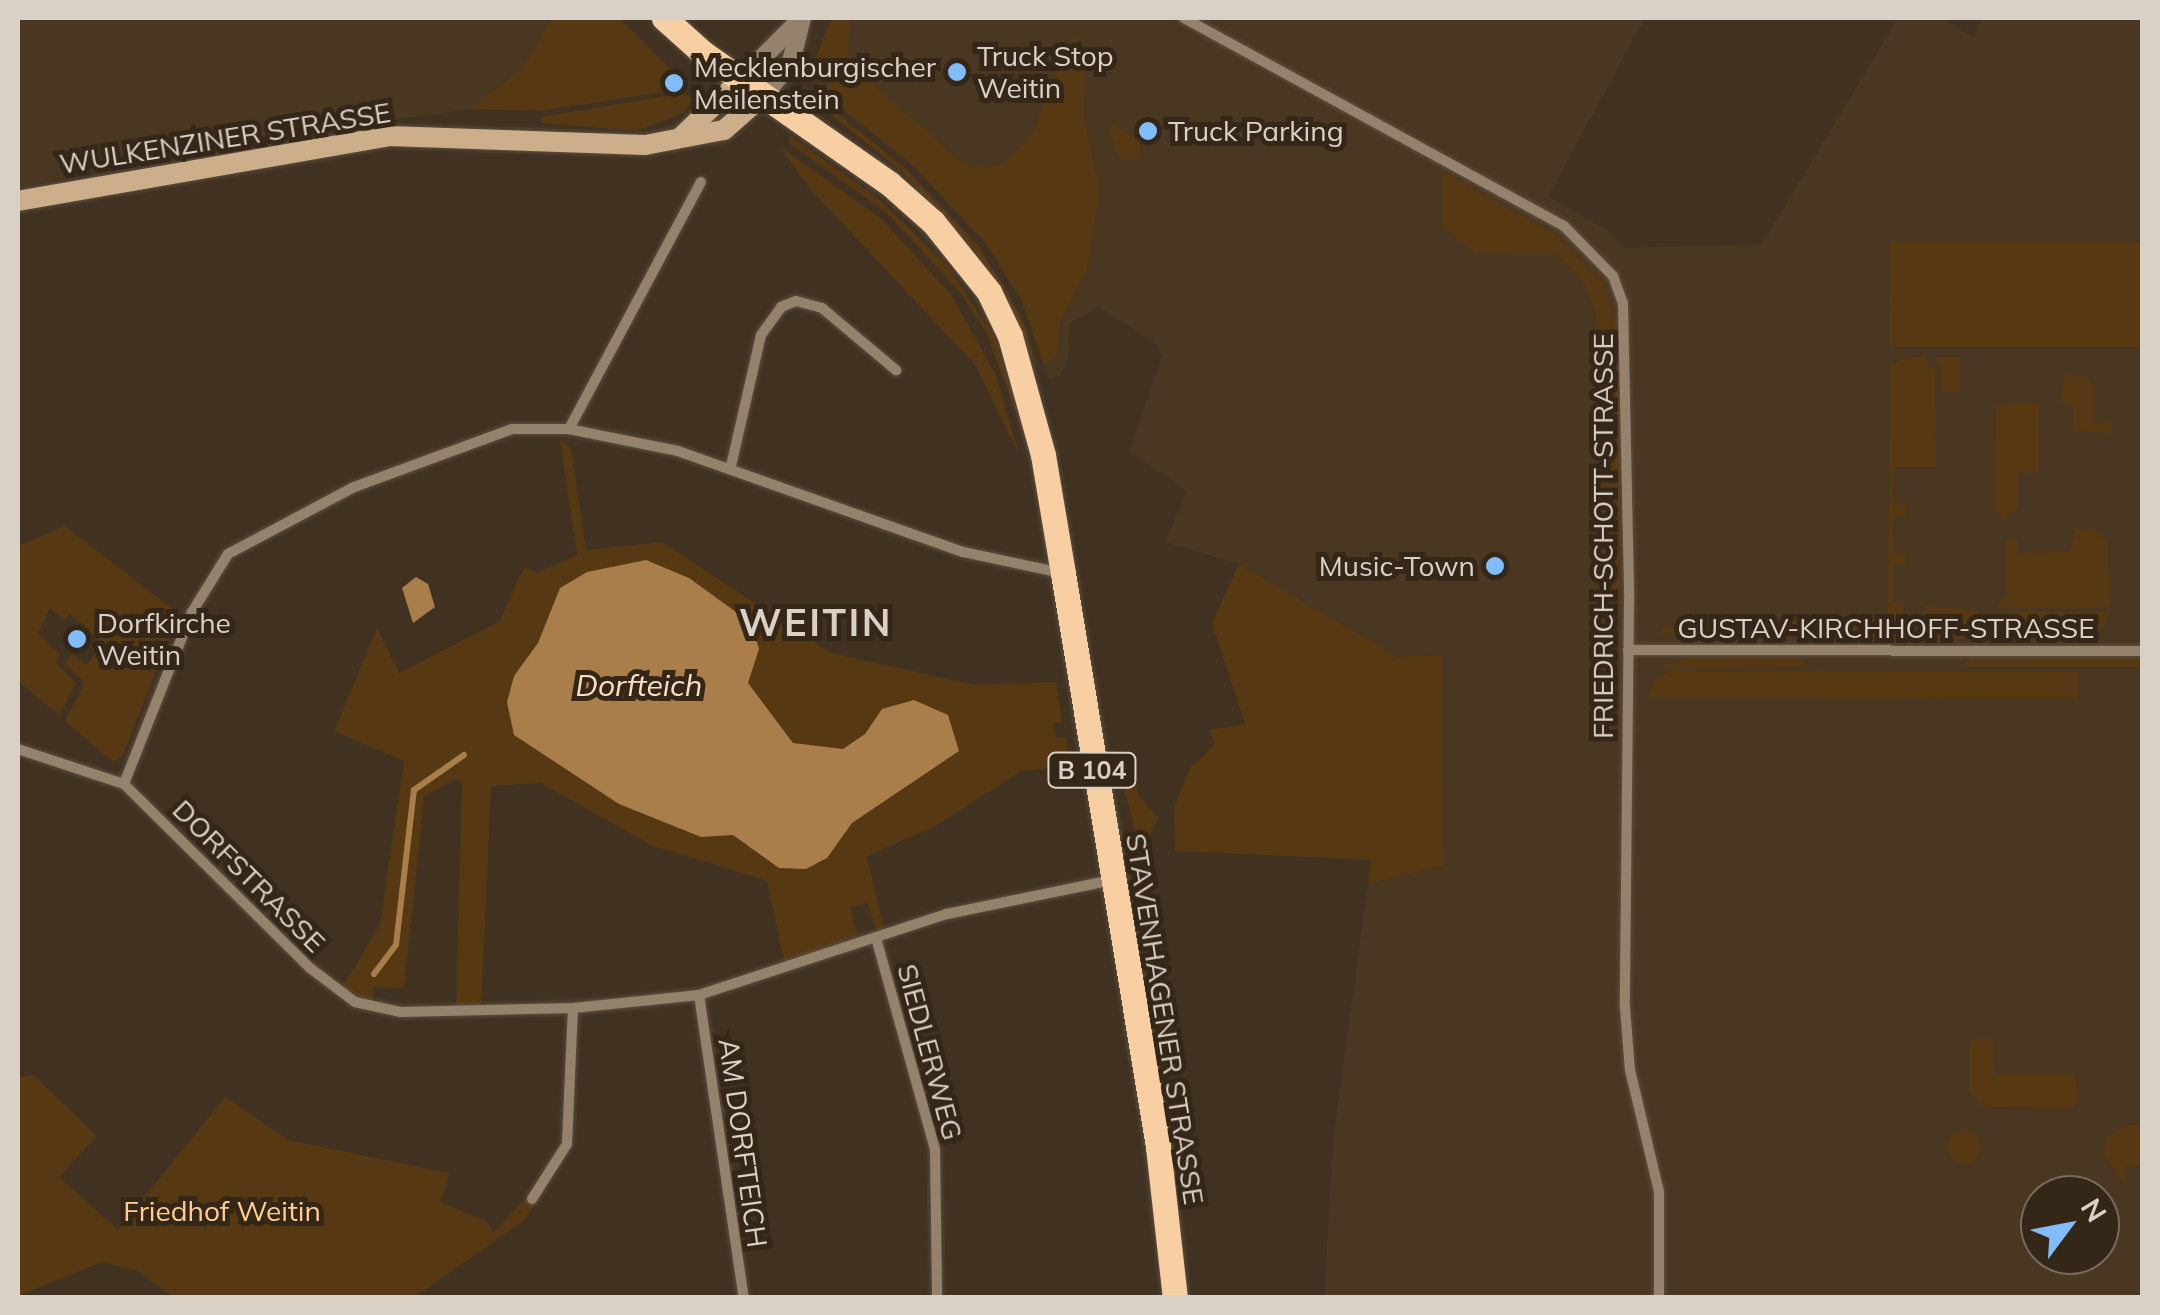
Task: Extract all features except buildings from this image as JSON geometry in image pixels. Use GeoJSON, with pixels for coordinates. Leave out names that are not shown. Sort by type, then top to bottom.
{"type":"FeatureCollection","features":[{"type":"Feature","properties":{"kind":"main road","name":"STAVENHAGENER STRASSE"},"geometry":{"type":"LineString","coordinates":[[664,18],[741,79],[890,184],[954,245],[990,292],[1022,374],[1064,573],[1087,746],[1115,880],[1175,1298]]}},
{"type":"Feature","properties":{"kind":"main road"},"geometry":{"type":"LineString","coordinates":[[681,137],[741,79]]}},
{"type":"Feature","properties":{"kind":"main road","name":"WULKENZINER STRASSE"},"geometry":{"type":"LineString","coordinates":[[18,201],[389,136],[500,135],[618,146],[724,130],[764,95]]}},
{"type":"Feature","properties":{"kind":"street","name":"FRIEDRICH-SCHOTT-STRASSE"},"geometry":{"type":"LineString","coordinates":[[1184,18],[1564,226],[1613,276],[1626,340],[1625,1007],[1630,1070],[1658,1192],[1659,1298]]}},
{"type":"Feature","properties":{"kind":"street"},"geometry":{"type":"LineString","coordinates":[[741,79],[801,19]]}},
{"type":"Feature","properties":{"kind":"street"},"geometry":{"type":"LineString","coordinates":[[764,95],[790,62],[801,19]]}},
{"type":"Feature","properties":{"kind":"street"},"geometry":{"type":"LineString","coordinates":[[569,429],[701,182]]}},
{"type":"Feature","properties":{"kind":"street"},"geometry":{"type":"LineString","coordinates":[[731,466],[761,335],[781,306],[796,301],[822,308],[896,370]]}},
{"type":"Feature","properties":{"kind":"street"},"geometry":{"type":"LineString","coordinates":[[18,749],[124,784],[192,612],[228,554],[354,487],[512,429],[569,429],[731,466],[964,552],[1064,573]]}},
{"type":"Feature","properties":{"kind":"street","name":"GUSTAV-KIRCHHOFF-STRASSE"},"geometry":{"type":"LineString","coordinates":[[1628,650],[2142,651]]}},
{"type":"Feature","properties":{"kind":"street","name":"DORFSTRASSE"},"geometry":{"type":"LineString","coordinates":[[124,784],[310,968],[356,1002],[400,1012],[573,1008],[698,995],[947,914],[1115,880]]}},
{"type":"Feature","properties":{"kind":"street","name":"SIEDLERWEG"},"geometry":{"type":"LineString","coordinates":[[876,938],[935,1150],[937,1298]]}},
{"type":"Feature","properties":{"kind":"street","name":"AM DORFTEICH"},"geometry":{"type":"LineString","coordinates":[[698,995],[744,1298]]}},
{"type":"Feature","properties":{"kind":"street"},"geometry":{"type":"LineString","coordinates":[[532,1199],[567,1144],[573,1008]]}},
{"type":"Feature","properties":{"kind":"shaded area"},"geometry":{"type":"Polygon","coordinates":[[[18,18],[552,18],[523,67],[471,109],[304,132],[18,187],[18,18]]]}},
{"type":"Feature","properties":{"kind":"shaded area"},"geometry":{"type":"Polygon","coordinates":[[[832,18],[1645,18],[1548,197],[1606,229],[1625,248],[1762,244],[1898,18],[1941,18],[1972,36],[1984,18],[2142,18],[2142,1297],[1324,1297],[1333,1140],[1368,884],[1443,866],[1442,655],[1398,657],[1239,564],[1165,542],[1187,491],[1129,452],[1162,356],[1157,344],[1098,307],[1070,322],[1068,361],[1060,375],[1049,379],[1022,301],[985,242],[911,164],[823,93],[813,70],[832,18]]]}},
{"type":"Feature","properties":{"kind":"green space"},"geometry":{"type":"Polygon","coordinates":[[[552,18],[619,18],[683,81],[671,91],[540,111],[471,109],[523,67],[552,18]]]}},
{"type":"Feature","properties":{"kind":"green space"},"geometry":{"type":"Polygon","coordinates":[[[832,18],[851,18],[847,57],[818,80],[816,56],[832,18]]]}},
{"type":"Feature","properties":{"kind":"green space"},"geometry":{"type":"Polygon","coordinates":[[[1074,33],[1085,62],[1084,120],[1100,190],[1087,270],[1060,322],[1057,355],[1044,364],[1022,301],[985,242],[911,164],[823,93],[850,64],[960,161],[980,167],[1005,163],[1033,132],[1074,33]]]}},
{"type":"Feature","properties":{"kind":"green space"},"geometry":{"type":"Polygon","coordinates":[[[684,93],[693,100],[683,113],[637,131],[541,123],[541,117],[684,93]]]}},
{"type":"Feature","properties":{"kind":"green space"},"geometry":{"type":"Polygon","coordinates":[[[817,97],[905,168],[979,246],[1022,318],[1038,367],[973,248],[902,172],[814,101],[817,97]]]}},
{"type":"Feature","properties":{"kind":"green space"},"geometry":{"type":"Polygon","coordinates":[[[1113,123],[1140,141],[1140,159],[1119,159],[1109,130],[1113,123]]]}},
{"type":"Feature","properties":{"kind":"green space"},"geometry":{"type":"Polygon","coordinates":[[[789,135],[877,197],[949,267],[995,339],[1036,468],[987,334],[960,292],[887,213],[789,143],[789,135]]]}},
{"type":"Feature","properties":{"kind":"green space"},"geometry":{"type":"Polygon","coordinates":[[[780,147],[883,220],[952,296],[996,376],[1019,455],[976,366],[811,190],[780,147]]]}},
{"type":"Feature","properties":{"kind":"green space"},"geometry":{"type":"Polygon","coordinates":[[[1442,171],[1557,235],[1604,282],[1618,332],[1618,353],[1607,355],[1608,367],[1619,368],[1619,604],[1601,603],[1596,311],[1582,280],[1557,254],[1475,253],[1442,227],[1442,171]]]}},
{"type":"Feature","properties":{"kind":"green space"},"geometry":{"type":"Polygon","coordinates":[[[1890,242],[2142,242],[2142,347],[1889,347],[1890,242]]]}},
{"type":"Feature","properties":{"kind":"green space"},"geometry":{"type":"Polygon","coordinates":[[[1908,357],[1927,357],[1928,369],[1935,369],[1936,467],[1893,467],[1893,503],[1905,504],[1905,516],[1893,516],[1893,552],[1905,553],[1905,564],[1893,565],[1893,602],[1905,603],[1897,638],[1662,634],[1662,626],[1888,618],[1890,365],[1908,357]]]}},
{"type":"Feature","properties":{"kind":"green space"},"geometry":{"type":"Polygon","coordinates":[[[1933,357],[1960,357],[1960,392],[1941,392],[1941,365],[1933,357]]]}},
{"type":"Feature","properties":{"kind":"green space"},"geometry":{"type":"Polygon","coordinates":[[[2065,375],[2086,376],[2093,385],[2093,424],[2112,422],[2112,433],[2073,431],[2073,407],[2060,402],[2065,375]]]}},
{"type":"Feature","properties":{"kind":"green space"},"geometry":{"type":"Polygon","coordinates":[[[2039,403],[2039,472],[2018,473],[2018,509],[2004,518],[1995,509],[1996,404],[2039,403]]]}},
{"type":"Feature","properties":{"kind":"green space"},"geometry":{"type":"Polygon","coordinates":[[[560,439],[571,448],[586,550],[662,542],[831,653],[975,685],[1056,682],[1062,722],[1053,724],[1056,738],[1065,737],[1072,766],[1021,771],[934,827],[867,856],[884,929],[877,931],[867,903],[850,908],[858,938],[784,961],[767,881],[651,845],[541,783],[491,786],[481,1005],[456,1006],[462,783],[455,779],[424,797],[404,988],[374,987],[372,999],[343,986],[380,925],[404,761],[334,731],[377,628],[399,673],[500,621],[524,567],[537,573],[577,555],[560,439]]]}},
{"type":"Feature","properties":{"kind":"green space"},"geometry":{"type":"Polygon","coordinates":[[[65,526],[179,614],[123,755],[113,762],[65,721],[85,683],[65,664],[72,654],[86,665],[104,643],[70,614],[64,620],[50,608],[38,634],[60,654],[56,663],[76,683],[59,715],[18,681],[18,546],[65,526]]]}},
{"type":"Feature","properties":{"kind":"green space"},"geometry":{"type":"Polygon","coordinates":[[[2076,529],[2093,530],[2108,541],[2109,607],[1996,607],[2005,596],[2005,539],[2018,539],[2018,553],[2069,552],[2076,529]]]}},
{"type":"Feature","properties":{"kind":"green space"},"geometry":{"type":"Polygon","coordinates":[[[1239,564],[1398,657],[1442,655],[1443,866],[1368,884],[1371,860],[1175,851],[1174,807],[1190,768],[1215,745],[1209,730],[1245,724],[1212,623],[1239,564]]]}},
{"type":"Feature","properties":{"kind":"green space"},"geometry":{"type":"Polygon","coordinates":[[[1924,606],[1979,611],[1978,625],[1960,639],[1929,639],[1924,606]]]}},
{"type":"Feature","properties":{"kind":"green space"},"geometry":{"type":"Polygon","coordinates":[[[1996,612],[2109,612],[2109,617],[2092,639],[2010,639],[1996,625],[1996,612]]]}},
{"type":"Feature","properties":{"kind":"green space"},"geometry":{"type":"Polygon","coordinates":[[[1690,657],[1801,658],[1808,666],[1661,668],[1690,657]]]}},
{"type":"Feature","properties":{"kind":"green space"},"geometry":{"type":"Polygon","coordinates":[[[1971,658],[2142,658],[2142,667],[1961,667],[1971,658]]]}},
{"type":"Feature","properties":{"kind":"green space"},"geometry":{"type":"Polygon","coordinates":[[[1669,671],[2078,672],[2078,699],[1649,697],[1654,680],[1669,671]]]}},
{"type":"Feature","properties":{"kind":"green space"},"geometry":{"type":"Polygon","coordinates":[[[1118,764],[1134,777],[1138,794],[1158,818],[1141,855],[1118,764]]]}},
{"type":"Feature","properties":{"kind":"green space"},"geometry":{"type":"Polygon","coordinates":[[[1975,1039],[1993,1039],[1994,1074],[2075,1074],[2078,1101],[2073,1108],[1982,1107],[1969,1091],[1969,1045],[1975,1039]]]}},
{"type":"Feature","properties":{"kind":"green space","name":"Friedhof Weitin"},"geometry":{"type":"Polygon","coordinates":[[[34,1075],[97,1136],[59,1177],[118,1230],[225,1097],[288,1140],[449,1173],[441,1202],[486,1221],[494,1232],[525,1199],[535,1205],[523,1221],[415,1297],[173,1297],[138,1271],[103,1262],[18,1296],[18,1077],[34,1075]]]}},
{"type":"Feature","properties":{"kind":"green space"},"geometry":{"type":"Polygon","coordinates":[[[2123,1125],[2142,1125],[2142,1166],[2125,1167],[2125,1182],[2103,1155],[2107,1139],[2123,1125]]]}},
{"type":"Feature","properties":{"kind":"green space"},"geometry":{"type":"Polygon","coordinates":[[[1964,1130],[1976,1135],[1981,1147],[1976,1159],[1964,1164],[1952,1159],[1947,1147],[1952,1135],[1964,1130]]]}},
{"type":"Feature","properties":{"kind":"water","name":"Dorfteich"},"geometry":{"type":"Polygon","coordinates":[[[646,560],[689,578],[751,623],[759,649],[748,683],[793,743],[843,749],[865,734],[882,709],[914,700],[948,715],[959,751],[852,823],[827,858],[806,869],[779,868],[733,835],[701,837],[619,804],[514,735],[507,702],[514,676],[538,643],[560,588],[587,572],[646,560]]]}},
{"type":"Feature","properties":{"kind":"water"},"geometry":{"type":"Polygon","coordinates":[[[416,577],[428,584],[435,607],[413,623],[402,588],[416,577]]]}},
{"type":"Feature","properties":{"kind":"waterway"},"geometry":{"type":"LineString","coordinates":[[374,974],[396,945],[414,790],[464,755]]}},
{"type":"Feature","properties":{"kind":"place","name":"Truck Stop Weitin"},"geometry":{"type":"Point","coordinates":[957,72]}},
{"type":"Feature","properties":{"kind":"place","name":"Mecklenburgischer Meilenstein"},"geometry":{"type":"Point","coordinates":[674,83]}},
{"type":"Feature","properties":{"kind":"place","name":"Truck Parking"},"geometry":{"type":"Point","coordinates":[1148,131]}},
{"type":"Feature","properties":{"kind":"place","name":"Music-Town"},"geometry":{"type":"Point","coordinates":[1495,566]}},
{"type":"Feature","properties":{"kind":"place","name":"Dorfkirche Weitin"},"geometry":{"type":"Point","coordinates":[77,639]}},
{"type":"Feature","properties":{"kind":"district","name":"WEITIN"},"geometry":{"type":"Point","coordinates":[816,623]}}]}
